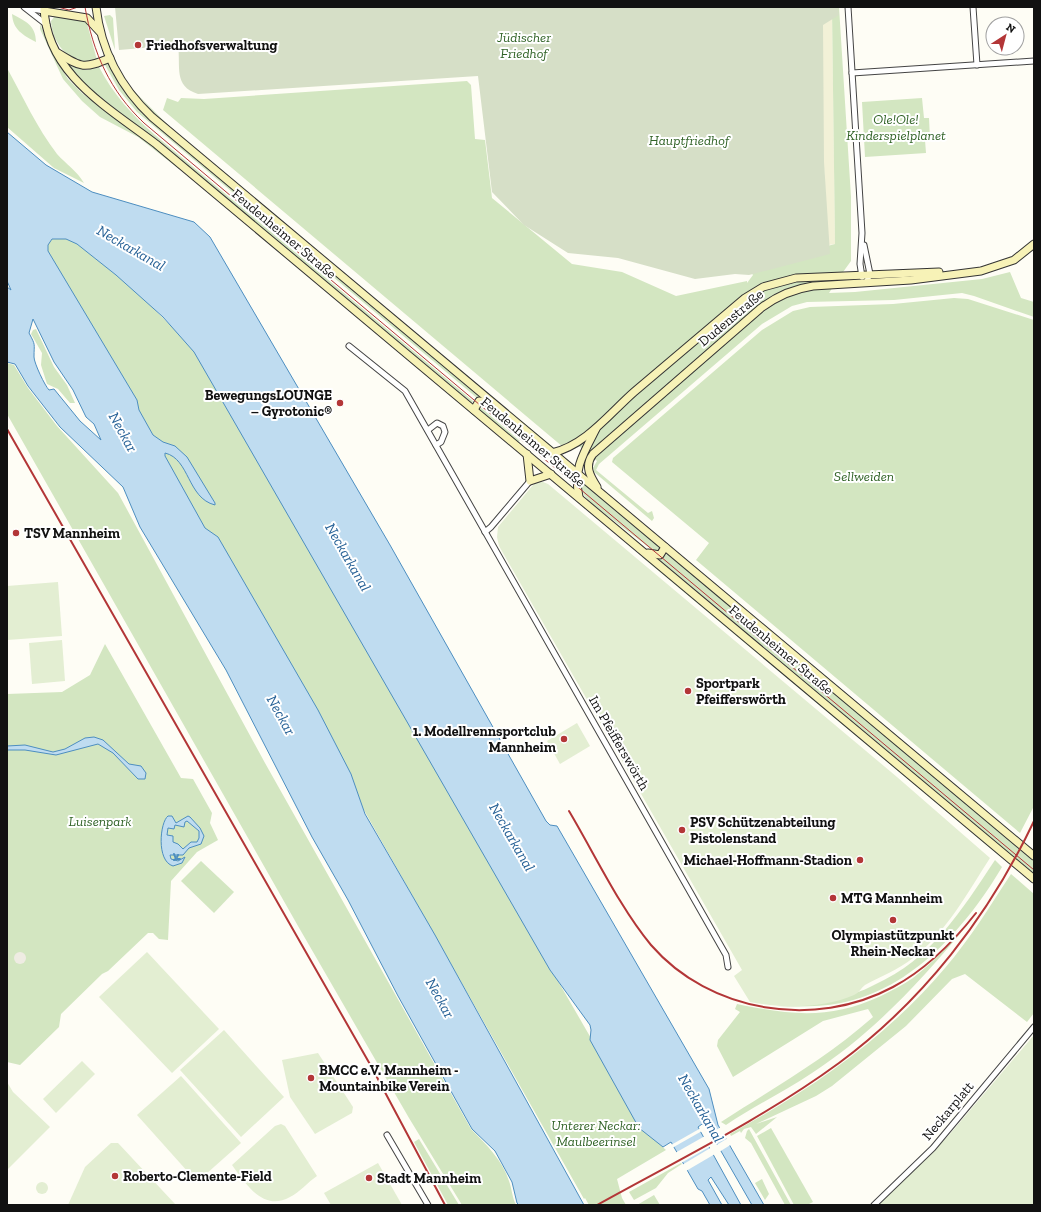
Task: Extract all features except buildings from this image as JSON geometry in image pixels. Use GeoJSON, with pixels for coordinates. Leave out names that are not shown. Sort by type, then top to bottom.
{"type":"FeatureCollection","features":[{"type":"Feature","properties":{"kind":"main road"},"geometry":{"type":"LineString","coordinates":[[96,7],[101,33]]}},
{"type":"Feature","properties":{"kind":"main road"},"geometry":{"type":"LineString","coordinates":[[44,9],[87,18],[101,33]]}},
{"type":"Feature","properties":{"kind":"main road","name":"Feudenheimer Straße"},"geometry":{"type":"LineString","coordinates":[[44,9],[46,25],[56,52],[75,81],[89,94],[156,144],[1034,879]]}},
{"type":"Feature","properties":{"kind":"main road","name":"Feudenheimer Straße"},"geometry":{"type":"LineString","coordinates":[[101,33],[110,58],[123,83],[143,108],[168,131],[1034,856]]}},
{"type":"Feature","properties":{"kind":"main road"},"geometry":{"type":"LineString","coordinates":[[56,52],[72,62],[84,66],[95,65],[110,58]]}},
{"type":"Feature","properties":{"kind":"main road","name":"Dudenstraße"},"geometry":{"type":"LineString","coordinates":[[600,493],[588,472],[589,459],[593,454],[761,308],[774,299],[800,288],[910,280],[994,268],[1014,260],[1034,244]]}},
{"type":"Feature","properties":{"kind":"main road","name":"Dudenstraße"},"geometry":{"type":"LineString","coordinates":[[552,453],[573,446],[597,427],[633,394],[745,298],[763,287],[784,280],[796,278],[860,274],[963,273]]}},
{"type":"Feature","properties":{"kind":"main road"},"geometry":{"type":"LineString","coordinates":[[474,410],[477,403],[481,400],[494,404]]}},
{"type":"Feature","properties":{"kind":"main road","name":"Dudenstraße"},"geometry":{"type":"LineString","coordinates":[[577,473],[582,456],[597,427]]}},
{"type":"Feature","properties":{"kind":"main road"},"geometry":{"type":"LineString","coordinates":[[527,454],[530,481],[551,474]]}},
{"type":"Feature","properties":{"kind":"main road"},"geometry":{"type":"LineString","coordinates":[[577,473],[579,497]]}},
{"type":"Feature","properties":{"kind":"main road"},"geometry":{"type":"LineString","coordinates":[[645,553],[660,555],[665,547]]}},
{"type":"Feature","properties":{"kind":"street"},"geometry":{"type":"LineString","coordinates":[[24,7],[44,9]]}},
{"type":"Feature","properties":{"kind":"street"},"geometry":{"type":"LineString","coordinates":[[24,7],[46,25]]}},
{"type":"Feature","properties":{"kind":"street"},"geometry":{"type":"LineString","coordinates":[[848,7],[863,242],[870,274],[866,283]]}},
{"type":"Feature","properties":{"kind":"street"},"geometry":{"type":"LineString","coordinates":[[973,7],[977,65]]}},
{"type":"Feature","properties":{"kind":"street"},"geometry":{"type":"LineString","coordinates":[[852,73],[1034,61]]}},
{"type":"Feature","properties":{"kind":"street"},"geometry":{"type":"LineString","coordinates":[[863,242],[860,274],[866,283]]}},
{"type":"Feature","properties":{"kind":"street","name":"Im Pfeifferswörth"},"geometry":{"type":"LineString","coordinates":[[349,346],[405,392],[726,955],[728,967]]}},
{"type":"Feature","properties":{"kind":"street"},"geometry":{"type":"LineString","coordinates":[[428,430],[437,424],[443,426],[445,432],[441,442],[436,445]]}},
{"type":"Feature","properties":{"kind":"street"},"geometry":{"type":"LineString","coordinates":[[485,532],[530,481]]}},
{"type":"Feature","properties":{"kind":"street","name":"Neckarplatt"},"geometry":{"type":"LineString","coordinates":[[874,1205],[933,1148],[1034,1027]]}},
{"type":"Feature","properties":{"kind":"street"},"geometry":{"type":"LineString","coordinates":[[388,1135],[428,1205]]}},
{"type":"Feature","properties":{"kind":"green space","name":"Hauptfriedhof"},"geometry":{"type":"Polygon","coordinates":[[[115,7],[838,7],[839,15],[823,25],[824,162],[830,254],[749,275],[735,274],[695,279],[618,258],[568,253],[524,225],[492,192],[478,76],[198,94],[190,90],[181,81],[178,45],[119,50],[115,7]]]}},
{"type":"Feature","properties":{"kind":"green space"},"geometry":{"type":"Polygon","coordinates":[[[839,7],[851,197],[851,261],[838,279],[859,279],[837,281],[829,293],[855,292],[982,279],[1010,272],[1021,298],[1034,302],[1034,317],[962,293],[894,300],[807,302],[792,306],[762,324],[599,464],[596,470],[648,513],[652,511],[654,518],[652,521],[594,472],[593,468],[597,461],[573,441],[563,447],[163,110],[167,98],[178,102],[181,98],[204,99],[467,81],[471,85],[475,139],[485,140],[492,198],[572,264],[622,272],[676,296],[747,281],[747,283],[753,275],[747,267],[835,244],[832,11],[839,7]]]}},
{"type":"Feature","properties":{"kind":"green space"},"geometry":{"type":"Polygon","coordinates":[[[832,11],[835,244],[828,245],[823,148],[821,16],[832,11]]]}},
{"type":"Feature","properties":{"kind":"green space"},"geometry":{"type":"Polygon","coordinates":[[[12,14],[29,24],[36,36],[36,42],[23,34],[17,28],[14,24],[12,14]]]}},
{"type":"Feature","properties":{"kind":"green space"},"geometry":{"type":"Polygon","coordinates":[[[110,15],[113,18],[115,50],[104,16],[110,15]]]}},
{"type":"Feature","properties":{"kind":"green space"},"geometry":{"type":"Polygon","coordinates":[[[55,16],[86,20],[97,60],[88,62],[79,61],[72,58],[59,46],[52,30],[51,21],[55,16]]]}},
{"type":"Feature","properties":{"kind":"green space"},"geometry":{"type":"Polygon","coordinates":[[[40,24],[54,57],[68,79],[83,94],[180,167],[179,169],[138,137],[100,117],[82,101],[63,79],[40,29],[40,24]]]}},
{"type":"Feature","properties":{"kind":"green space"},"geometry":{"type":"Polygon","coordinates":[[[65,62],[86,70],[99,67],[110,86],[131,112],[155,135],[473,401],[472,403],[159,142],[81,83],[65,62]]]}},
{"type":"Feature","properties":{"kind":"green space"},"geometry":{"type":"Polygon","coordinates":[[[109,63],[125,92],[153,123],[480,397],[477,398],[137,112],[119,90],[105,65],[109,63]]]}},
{"type":"Feature","properties":{"kind":"green space"},"geometry":{"type":"Polygon","coordinates":[[[7,68],[50,144],[57,154],[75,171],[84,183],[54,168],[7,127],[7,68]]]}},
{"type":"Feature","properties":{"kind":"green space"},"geometry":{"type":"Polygon","coordinates":[[[131,88],[169,126],[431,346],[158,118],[131,88]]]}},
{"type":"Feature","properties":{"kind":"green space","name":"Ole!Ole! Kinderspielplanet"},"geometry":{"type":"Polygon","coordinates":[[[922,98],[924,118],[929,118],[930,139],[925,140],[926,153],[865,157],[862,102],[922,98]]]}},
{"type":"Feature","properties":{"kind":"green space","name":"Unterer Neckar: Maulbeerinsel"},"geometry":{"type":"Polygon","coordinates":[[[55,235],[70,238],[135,290],[192,347],[644,1130],[666,1150],[617,1179],[622,1198],[626,1205],[589,1205],[585,1198],[584,1199],[47,250],[47,245],[55,235]]]}},
{"type":"Feature","properties":{"kind":"green space","name":"Sellweiden"},"geometry":{"type":"Polygon","coordinates":[[[954,298],[968,299],[1034,320],[1034,806],[1020,833],[696,560],[709,543],[612,462],[613,458],[762,330],[793,311],[810,307],[893,304],[954,298]]]}},
{"type":"Feature","properties":{"kind":"green space"},"geometry":{"type":"Polygon","coordinates":[[[36,329],[54,367],[67,385],[75,403],[70,403],[58,389],[47,384],[41,365],[42,353],[31,334],[33,330],[36,329]]]}},
{"type":"Feature","properties":{"kind":"green space"},"geometry":{"type":"Polygon","coordinates":[[[437,352],[553,447],[552,448],[437,352]]]}},
{"type":"Feature","properties":{"kind":"green space"},"geometry":{"type":"Polygon","coordinates":[[[7,363],[14,365],[28,388],[57,426],[118,493],[265,763],[471,1129],[488,1147],[503,1167],[516,1205],[462,1205],[409,1118],[7,414],[7,363]]]}},
{"type":"Feature","properties":{"kind":"green space"},"geometry":{"type":"Polygon","coordinates":[[[478,405],[520,441],[518,442],[477,408],[478,405]]]}},
{"type":"Feature","properties":{"kind":"green space"},"geometry":{"type":"Polygon","coordinates":[[[580,481],[659,547],[660,550],[655,552],[592,504],[584,495],[580,481]]]}},
{"type":"Feature","properties":{"kind":"green space","name":"Sportpark Pfeifferswörth"},"geometry":{"type":"Polygon","coordinates":[[[537,482],[548,484],[897,777],[990,858],[965,898],[936,937],[913,958],[865,985],[856,994],[842,1000],[802,1006],[750,1002],[734,976],[742,970],[499,546],[497,537],[498,527],[537,482]]]}},
{"type":"Feature","properties":{"kind":"green space"},"geometry":{"type":"Polygon","coordinates":[[[668,553],[1034,860],[1034,874],[660,560],[668,553]]]}},
{"type":"Feature","properties":{"kind":"green space"},"geometry":{"type":"Polygon","coordinates":[[[643,555],[1003,857],[1002,858],[642,557],[643,555]]]}},
{"type":"Feature","properties":{"kind":"green space"},"geometry":{"type":"Polygon","coordinates":[[[58,582],[62,636],[7,640],[7,586],[58,582]]]}},
{"type":"Feature","properties":{"kind":"green space"},"geometry":{"type":"Polygon","coordinates":[[[62,640],[65,681],[32,684],[29,643],[62,640]]]}},
{"type":"Feature","properties":{"kind":"green space","name":"Luisenpark"},"geometry":{"type":"Polygon","coordinates":[[[105,644],[181,778],[193,779],[212,813],[210,823],[218,840],[197,852],[171,881],[168,940],[159,939],[153,933],[148,933],[108,971],[102,974],[61,1014],[59,1027],[20,1065],[7,1062],[7,694],[62,692],[90,675],[105,644]]]}},
{"type":"Feature","properties":{"kind":"green space"},"geometry":{"type":"Polygon","coordinates":[[[577,723],[590,746],[560,764],[547,741],[577,723]]]}},
{"type":"Feature","properties":{"kind":"green space"},"geometry":{"type":"Polygon","coordinates":[[[995,860],[1002,867],[988,889],[955,932],[935,952],[892,984],[867,996],[841,1003],[793,1007],[777,1006],[855,993],[894,974],[913,962],[944,932],[995,860]]]}},
{"type":"Feature","properties":{"kind":"green space"},"geometry":{"type":"Polygon","coordinates":[[[201,861],[234,892],[214,913],[181,881],[201,861]]]}},
{"type":"Feature","properties":{"kind":"green space"},"geometry":{"type":"Polygon","coordinates":[[[1011,874],[1034,894],[1034,1013],[1027,1022],[965,974],[952,979],[906,1026],[832,1086],[816,1096],[756,1124],[777,1117],[756,1134],[751,1127],[744,1129],[741,1133],[740,1131],[731,1136],[730,1134],[818,1081],[872,1040],[897,1018],[922,994],[963,946],[1011,874]]]}},
{"type":"Feature","properties":{"kind":"green space"},"geometry":{"type":"Polygon","coordinates":[[[964,929],[930,969],[894,1007],[855,1042],[812,1073],[726,1125],[721,1122],[818,1060],[873,1017],[868,1009],[823,1021],[733,1077],[717,1046],[718,1040],[740,1012],[735,1009],[737,1004],[775,1011],[810,1013],[827,1012],[862,1004],[881,996],[913,978],[946,948],[964,929]]]}},
{"type":"Feature","properties":{"kind":"green space"},"geometry":{"type":"Polygon","coordinates":[[[147,952],[219,1029],[172,1073],[99,997],[147,952]]]}},
{"type":"Feature","properties":{"kind":"green space"},"geometry":{"type":"Polygon","coordinates":[[[224,1030],[284,1097],[241,1137],[180,1070],[224,1030]]]}},
{"type":"Feature","properties":{"kind":"green space"},"geometry":{"type":"Polygon","coordinates":[[[1034,1035],[1034,1205],[878,1205],[949,1135],[1034,1035]]]}},
{"type":"Feature","properties":{"kind":"green space","name":"BMCC e.V. Mannheim - Mountainbike Verein"},"geometry":{"type":"Polygon","coordinates":[[[318,1053],[353,1107],[352,1113],[315,1134],[290,1097],[282,1060],[318,1053]]]}},
{"type":"Feature","properties":{"kind":"green space"},"geometry":{"type":"Polygon","coordinates":[[[82,1061],[95,1074],[56,1113],[43,1099],[82,1061]]]}},
{"type":"Feature","properties":{"kind":"green space"},"geometry":{"type":"Polygon","coordinates":[[[181,1076],[241,1143],[197,1182],[137,1115],[181,1076]]]}},
{"type":"Feature","properties":{"kind":"green space"},"geometry":{"type":"Polygon","coordinates":[[[7,1082],[13,1092],[50,1127],[7,1170],[7,1082]]]}},
{"type":"Feature","properties":{"kind":"green space"},"geometry":{"type":"Polygon","coordinates":[[[281,1124],[285,1126],[317,1176],[290,1197],[280,1201],[272,1201],[256,1194],[232,1165],[275,1126],[281,1124]]]}},
{"type":"Feature","properties":{"kind":"green space"},"geometry":{"type":"Polygon","coordinates":[[[771,1128],[813,1202],[807,1205],[794,1205],[757,1136],[771,1128]]]}},
{"type":"Feature","properties":{"kind":"green space"},"geometry":{"type":"Polygon","coordinates":[[[749,1129],[791,1205],[785,1205],[751,1143],[745,1138],[749,1129]]]}},
{"type":"Feature","properties":{"kind":"green space"},"geometry":{"type":"Polygon","coordinates":[[[419,1139],[459,1205],[448,1205],[414,1142],[419,1139]]]}},
{"type":"Feature","properties":{"kind":"green space","name":"Roberto-Clemente-Field"},"geometry":{"type":"Polygon","coordinates":[[[111,1143],[118,1143],[176,1205],[68,1205],[85,1167],[111,1143]]]}},
{"type":"Feature","properties":{"kind":"green space","name":"Stadt Mannheim"},"geometry":{"type":"Polygon","coordinates":[[[378,1163],[402,1205],[331,1205],[324,1193],[378,1163]]]}},
{"type":"Feature","properties":{"kind":"green space"},"geometry":{"type":"Polygon","coordinates":[[[681,1163],[682,1164],[668,1173],[656,1188],[634,1200],[629,1192],[681,1163]]]}},
{"type":"Feature","properties":{"kind":"green space"},"geometry":{"type":"Polygon","coordinates":[[[762,1179],[769,1194],[765,1200],[755,1183],[762,1179]]]}},
{"type":"Feature","properties":{"kind":"green space"},"geometry":{"type":"Polygon","coordinates":[[[44,1182],[47,1183],[47,1193],[40,1194],[37,1193],[36,1186],[37,1183],[44,1182]]]}},
{"type":"Feature","properties":{"kind":"green space"},"geometry":{"type":"Polygon","coordinates":[[[654,1195],[660,1205],[637,1205],[654,1195]]]}},
{"type":"Feature","properties":{"kind":"shaded area"},"geometry":{"type":"Polygon","coordinates":[[[18,952],[22,952],[26,958],[22,964],[18,964],[14,960],[14,956],[18,952]]]}},
{"type":"Feature","properties":{"kind":"water"},"geometry":{"type":"Polygon","coordinates":[[[7,132],[46,165],[92,192],[194,222],[210,237],[390,545],[546,821],[550,825],[557,826],[709,1089],[718,1125],[764,1205],[752,1205],[710,1132],[702,1124],[698,1127],[741,1205],[729,1205],[711,1177],[708,1180],[722,1205],[710,1205],[702,1191],[698,1189],[671,1142],[663,1147],[639,1128],[590,1040],[590,1025],[550,970],[194,352],[163,317],[116,275],[77,244],[66,239],[52,239],[48,245],[48,251],[137,400],[139,410],[153,435],[163,442],[175,446],[187,457],[215,503],[215,505],[206,501],[199,495],[179,463],[173,457],[165,453],[165,456],[205,528],[218,537],[318,710],[351,774],[365,814],[435,935],[584,1205],[519,1205],[517,1203],[512,1182],[495,1151],[472,1129],[398,996],[348,900],[312,837],[226,670],[140,527],[123,487],[60,427],[28,386],[15,364],[7,362],[7,287],[11,290],[7,281],[7,132]],[[33,319],[29,333],[34,345],[34,360],[45,384],[49,390],[54,389],[80,421],[101,440],[94,424],[86,417],[73,390],[54,362],[33,319]]]}},
{"type":"Feature","properties":{"kind":"water"},"geometry":{"type":"Polygon","coordinates":[[[94,737],[103,740],[129,764],[141,766],[146,773],[145,779],[138,779],[113,753],[98,744],[56,755],[25,750],[7,750],[7,746],[25,745],[53,752],[65,749],[85,738],[94,737]]]}},
{"type":"Feature","properties":{"kind":"water"},"geometry":{"type":"Polygon","coordinates":[[[168,816],[172,816],[176,823],[188,816],[200,828],[204,836],[201,844],[189,848],[183,855],[170,855],[171,859],[178,861],[185,857],[182,863],[173,866],[168,863],[162,850],[161,841],[165,820],[168,816]],[[187,821],[185,822],[184,827],[175,825],[174,829],[168,828],[167,835],[173,836],[173,842],[178,844],[183,849],[191,842],[197,842],[199,838],[199,831],[187,821]]]}},
{"type":"Feature","properties":{"kind":"pier"},"geometry":{"type":"Polygon","coordinates":[[[721,1127],[727,1137],[714,1144],[709,1134],[721,1127]]]}},
{"type":"Feature","properties":{"kind":"pier"},"geometry":{"type":"Polygon","coordinates":[[[701,1128],[702,1131],[672,1148],[671,1145],[701,1128]]]}},
{"type":"Feature","properties":{"kind":"pier"},"geometry":{"type":"Polygon","coordinates":[[[705,1136],[711,1146],[681,1163],[675,1153],[705,1136]]]}},
{"type":"Feature","properties":{"kind":"pier"},"geometry":{"type":"Polygon","coordinates":[[[728,1138],[732,1144],[719,1152],[715,1146],[728,1138]]]}},
{"type":"Feature","properties":{"kind":"pier"},"geometry":{"type":"Polygon","coordinates":[[[712,1147],[715,1154],[686,1171],[682,1165],[712,1147]]]}},
{"type":"Feature","properties":{"kind":"waterway"},"geometry":{"type":"LineString","coordinates":[[174,854],[176,859],[174,860]]}},
{"type":"Feature","properties":{"kind":"tram line"},"geometry":{"type":"LineString","coordinates":[[58,7],[69,10],[78,7]]}},
{"type":"Feature","properties":{"kind":"tram line"},"geometry":{"type":"LineString","coordinates":[[85,7],[88,24],[98,55],[112,84],[132,111],[144,123],[1034,870]]}},
{"type":"Feature","properties":{"kind":"railway"},"geometry":{"type":"LineString","coordinates":[[7,429],[371,1066],[445,1205]]}},
{"type":"Feature","properties":{"kind":"railway"},"geometry":{"type":"LineString","coordinates":[[569,811],[618,897],[651,945],[675,968],[703,986],[733,999],[765,1007],[798,1010],[831,1008],[863,1000],[893,987],[928,963],[949,944],[976,913]]}},
{"type":"Feature","properties":{"kind":"railway"},"geometry":{"type":"LineString","coordinates":[[597,1205],[720,1138],[781,1102],[839,1063],[870,1039],[926,984],[975,923],[1016,856],[1034,821]]}},
{"type":"Feature","properties":{"kind":"place","name":"Friedhofsverwaltung"},"geometry":{"type":"Point","coordinates":[138,45]}},
{"type":"Feature","properties":{"kind":"place","name":"BewegungsLOUNGE – Gyrotonic®"},"geometry":{"type":"Point","coordinates":[340,403]}},
{"type":"Feature","properties":{"kind":"place","name":"TSV Mannheim"},"geometry":{"type":"Point","coordinates":[16,533]}},
{"type":"Feature","properties":{"kind":"place","name":"Sportpark Pfeifferswörth"},"geometry":{"type":"Point","coordinates":[688,691]}},
{"type":"Feature","properties":{"kind":"place","name":"1. Modellrennsportclub Mannheim"},"geometry":{"type":"Point","coordinates":[564,739]}},
{"type":"Feature","properties":{"kind":"place","name":"PSV Schützenabteilung Pistolenstand"},"geometry":{"type":"Point","coordinates":[682,830]}},
{"type":"Feature","properties":{"kind":"place","name":"Michael-Hoffmann-Stadion"},"geometry":{"type":"Point","coordinates":[860,860]}},
{"type":"Feature","properties":{"kind":"place","name":"MTG Mannheim"},"geometry":{"type":"Point","coordinates":[833,898]}},
{"type":"Feature","properties":{"kind":"place","name":"Olympiastützpunkt Rhein-Neckar"},"geometry":{"type":"Point","coordinates":[893,920]}},
{"type":"Feature","properties":{"kind":"place","name":"BMCC e.V. Mannheim - Mountainbike Verein"},"geometry":{"type":"Point","coordinates":[311,1078]}},
{"type":"Feature","properties":{"kind":"place","name":"Roberto-Clemente-Field"},"geometry":{"type":"Point","coordinates":[115,1176]}},
{"type":"Feature","properties":{"kind":"place","name":"Stadt Mannheim"},"geometry":{"type":"Point","coordinates":[369,1178]}},
{"type":"Feature","properties":{"kind":"park label","name":"Jüdischer Friedhof"},"geometry":{"type":"Point","coordinates":[524,46]}},
{"type":"Feature","properties":{"kind":"water label","name":"Neckarkanal"},"geometry":{"type":"Point","coordinates":[131,248]}},
{"type":"Feature","properties":{"kind":"water label","name":"Neckar"},"geometry":{"type":"Point","coordinates":[123,432]}},
{"type":"Feature","properties":{"kind":"water label","name":"Neckarkanal"},"geometry":{"type":"Point","coordinates":[348,557]}},
{"type":"Feature","properties":{"kind":"water label","name":"Neckar"},"geometry":{"type":"Point","coordinates":[281,715]}},
{"type":"Feature","properties":{"kind":"water label","name":"Neckarkanal"},"geometry":{"type":"Point","coordinates":[512,837]}},
{"type":"Feature","properties":{"kind":"water label","name":"Neckar"},"geometry":{"type":"Point","coordinates":[440,998]}},
{"type":"Feature","properties":{"kind":"water label","name":"Neckarkanal"},"geometry":{"type":"Point","coordinates":[701,1108]}}]}
